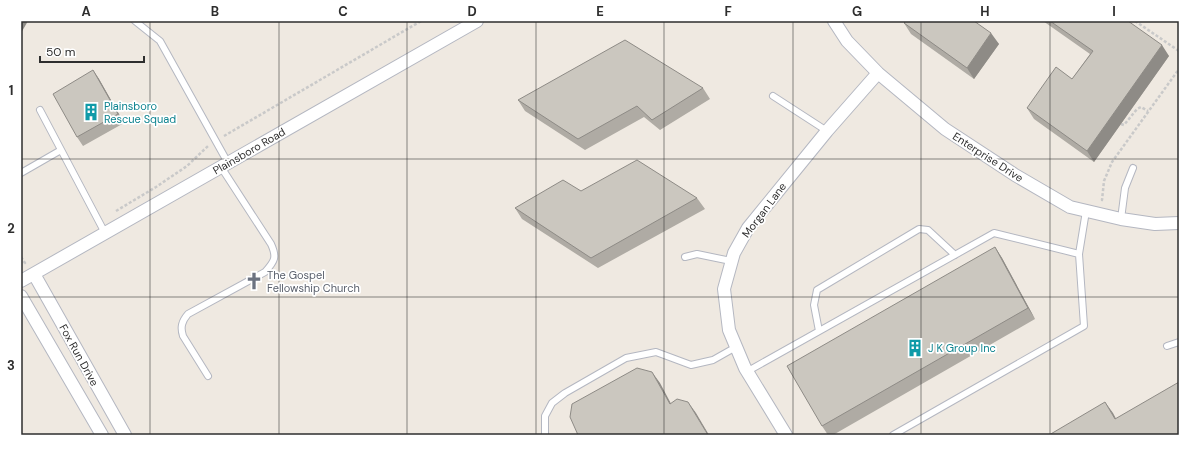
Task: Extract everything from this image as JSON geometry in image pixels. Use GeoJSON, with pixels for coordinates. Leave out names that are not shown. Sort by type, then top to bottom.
{"type":"FeatureCollection","features":[{"type":"Feature","properties":{"kind":"street","name":"Plainsboro Road"},"geometry":{"type":"LineString","coordinates":[[21,281],[477,21]]}},
{"type":"Feature","properties":{"kind":"street","name":"Enterprise Drive"},"geometry":{"type":"LineString","coordinates":[[834,21],[847,41],[878,73],[945,129],[1002,167],[1070,206],[1120,220],[1155,224],[1179,223]]}},
{"type":"Feature","properties":{"kind":"street","name":"Morgan Lane"},"geometry":{"type":"LineString","coordinates":[[786,435],[748,372],[729,330],[724,289],[731,261],[748,228],[827,131],[878,73]]}},
{"type":"Feature","properties":{"kind":"street","name":"Fox Run Drive"},"geometry":{"type":"LineString","coordinates":[[34,274],[125,435]]}},
{"type":"Feature","properties":{"kind":"street","name":"Fox Run Drive"},"geometry":{"type":"LineString","coordinates":[[21,296],[102,435]]}},
{"type":"Feature","properties":{"kind":"lane"},"geometry":{"type":"LineString","coordinates":[[135,21],[160,41],[225,165],[274,251],[275,256],[273,262],[265,272],[188,314],[183,319],[181,330],[183,336],[208,376]]}},
{"type":"Feature","properties":{"kind":"lane"},"geometry":{"type":"LineString","coordinates":[[773,96],[827,131]]}},
{"type":"Feature","properties":{"kind":"lane"},"geometry":{"type":"LineString","coordinates":[[40,110],[105,233]]}},
{"type":"Feature","properties":{"kind":"lane"},"geometry":{"type":"LineString","coordinates":[[21,173],[61,150]]}},
{"type":"Feature","properties":{"kind":"lane"},"geometry":{"type":"LineString","coordinates":[[1120,220],[1125,188],[1133,168]]}},
{"type":"Feature","properties":{"kind":"lane"},"geometry":{"type":"LineString","coordinates":[[893,435],[1084,326],[1079,254],[1086,211]]}},
{"type":"Feature","properties":{"kind":"lane"},"geometry":{"type":"LineString","coordinates":[[820,331],[814,305],[817,290],[919,229],[928,230],[955,255]]}},
{"type":"Feature","properties":{"kind":"lane"},"geometry":{"type":"LineString","coordinates":[[748,372],[994,233],[1079,254]]}},
{"type":"Feature","properties":{"kind":"lane"},"geometry":{"type":"LineString","coordinates":[[685,257],[697,254],[731,261]]}},
{"type":"Feature","properties":{"kind":"lane"},"geometry":{"type":"LineString","coordinates":[[1167,346],[1179,342]]}},
{"type":"Feature","properties":{"kind":"lane"},"geometry":{"type":"LineString","coordinates":[[545,435],[545,416],[552,403],[565,393],[626,358],[656,352],[690,365],[713,360],[736,347]]}},
{"type":"Feature","properties":{"kind":"path"},"geometry":{"type":"LineString","coordinates":[[1135,21],[1179,51]]}},
{"type":"Feature","properties":{"kind":"path"},"geometry":{"type":"LineString","coordinates":[[1121,124],[1124,125],[1137,109],[1141,107],[1148,111]]}},
{"type":"Feature","properties":{"kind":"path"},"geometry":{"type":"LineString","coordinates":[[21,257],[25,263],[21,266]]}},
{"type":"Feature","properties":{"kind":"building"},"geometry":{"type":"Polygon","coordinates":[[[906,21],[974,21],[991,33],[967,68],[904,23],[906,21]]]}},
{"type":"Feature","properties":{"kind":"building"},"geometry":{"type":"Polygon","coordinates":[[[1050,21],[1128,21],[1162,45],[1087,151],[1027,108],[1056,67],[1072,79],[1093,51],[1050,21]]]}},
{"type":"Feature","properties":{"kind":"building"},"geometry":{"type":"Polygon","coordinates":[[[625,40],[703,88],[652,120],[637,106],[578,139],[518,100],[625,40]]]}},
{"type":"Feature","properties":{"kind":"building","name":"Plainsboro Rescue Squad"},"geometry":{"type":"Polygon","coordinates":[[[93,70],[118,114],[77,137],[53,94],[93,70]]]}},
{"type":"Feature","properties":{"kind":"building"},"geometry":{"type":"Polygon","coordinates":[[[637,160],[697,198],[591,258],[515,208],[563,180],[581,191],[637,160]]]}},
{"type":"Feature","properties":{"kind":"building","name":"J K Group Inc"},"geometry":{"type":"Polygon","coordinates":[[[995,247],[1028,308],[822,426],[787,366],[995,247]]]}},
{"type":"Feature","properties":{"kind":"building"},"geometry":{"type":"Polygon","coordinates":[[[637,368],[652,372],[670,404],[677,399],[688,402],[708,435],[578,435],[570,417],[572,404],[637,368]]]}},
{"type":"Feature","properties":{"kind":"building"},"geometry":{"type":"Polygon","coordinates":[[[1179,382],[1179,435],[1049,435],[1105,402],[1115,419],[1179,382]]]}},
{"type":"Feature","properties":{"kind":"place","name":"Plainsboro Rescue Squad"},"geometry":{"type":"Point","coordinates":[91,112]}},
{"type":"Feature","properties":{"kind":"place","name":"The Gospel Fellowship Church"},"geometry":{"type":"Point","coordinates":[254,281]}},
{"type":"Feature","properties":{"kind":"place","name":"J K Group Inc"},"geometry":{"type":"Point","coordinates":[915,348]}}]}
